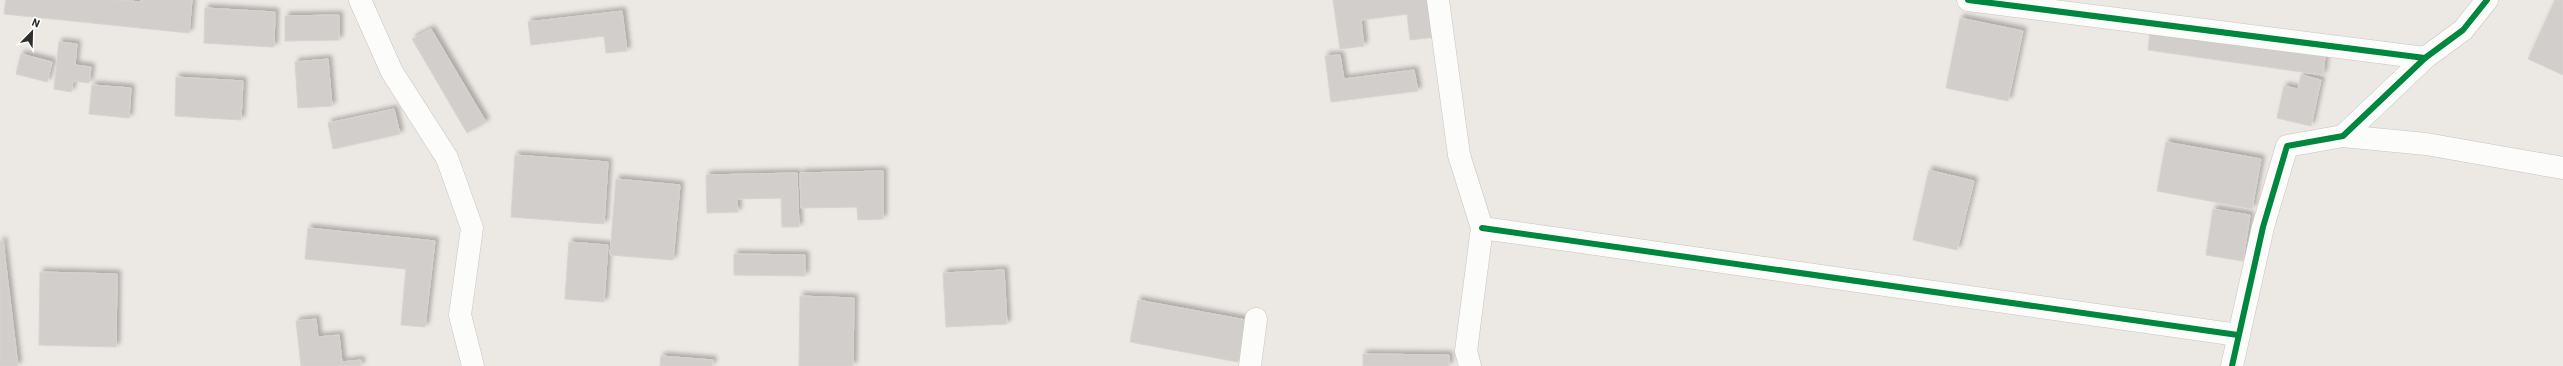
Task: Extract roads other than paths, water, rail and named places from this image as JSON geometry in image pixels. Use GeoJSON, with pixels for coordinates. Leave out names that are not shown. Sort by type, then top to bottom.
{"type":"FeatureCollection","features":[{"type":"Feature","properties":{"kind":"street"},"geometry":{"type":"LineString","coordinates":[[360,0],[392,72],[447,158],[472,228],[460,315],[473,366]]}},
{"type":"Feature","properties":{"kind":"street"},"geometry":{"type":"LineString","coordinates":[[1438,0],[1459,155],[1482,228],[1466,351],[1470,366]]}},
{"type":"Feature","properties":{"kind":"street"},"geometry":{"type":"LineString","coordinates":[[1968,0],[2425,58]]}},
{"type":"Feature","properties":{"kind":"street"},"geometry":{"type":"LineString","coordinates":[[2343,136],[2425,58],[2463,30],[2487,0]]}},
{"type":"Feature","properties":{"kind":"street"},"geometry":{"type":"LineString","coordinates":[[2232,366],[2262,227],[2287,146],[2343,136],[2426,144],[2563,168]]}},
{"type":"Feature","properties":{"kind":"street"},"geometry":{"type":"LineString","coordinates":[[1482,228],[2238,335]]}},
{"type":"Feature","properties":{"kind":"street"},"geometry":{"type":"LineString","coordinates":[[1250,366],[1256,319]]}}]}
